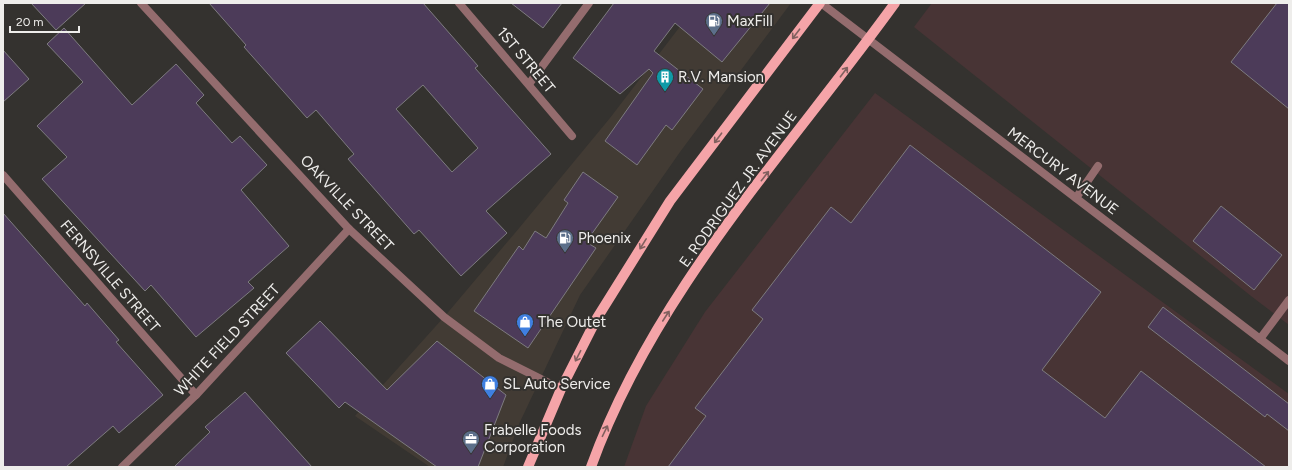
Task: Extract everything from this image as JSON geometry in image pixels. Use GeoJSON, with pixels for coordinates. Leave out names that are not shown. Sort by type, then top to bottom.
{"type":"FeatureCollection","features":[{"type":"Feature","properties":{"kind":"main road"},"geometry":{"type":"LineString","coordinates":[[528,467],[561,389],[597,318],[670,201],[820,3]]}},
{"type":"Feature","properties":{"kind":"main road","name":"E. RODRIGUEZ JR. AVENUE"},"geometry":{"type":"LineString","coordinates":[[591,467],[602,435],[646,347],[671,308],[717,238],[895,3]]}},
{"type":"Feature","properties":{"kind":"street","name":"OAKVILLE STREET"},"geometry":{"type":"LineString","coordinates":[[141,3],[349,229],[446,319],[499,358],[561,389]]}},
{"type":"Feature","properties":{"kind":"street","name":"1ST STREET"},"geometry":{"type":"LineString","coordinates":[[459,3],[572,136]]}},
{"type":"Feature","properties":{"kind":"street"},"geometry":{"type":"LineString","coordinates":[[529,84],[588,3]]}},
{"type":"Feature","properties":{"kind":"street","name":"MERCURY AVENUE"},"geometry":{"type":"LineString","coordinates":[[820,3],[1289,361]]}},
{"type":"Feature","properties":{"kind":"street"},"geometry":{"type":"LineString","coordinates":[[1076,198],[1098,166]]}},
{"type":"Feature","properties":{"kind":"street","name":"FERNSVILLE STREET"},"geometry":{"type":"LineString","coordinates":[[3,175],[196,395]]}},
{"type":"Feature","properties":{"kind":"street","name":"WHITE FIELD STREET"},"geometry":{"type":"LineString","coordinates":[[122,467],[196,395],[349,229]]}},
{"type":"Feature","properties":{"kind":"street"},"geometry":{"type":"LineString","coordinates":[[1260,339],[1289,300]]}},
{"type":"Feature","properties":{"kind":"shaded area"},"geometry":{"type":"Polygon","coordinates":[[[698,3],[791,3],[680,152],[580,295],[519,424],[503,467],[430,467],[355,416],[444,317],[520,227],[610,118],[698,3]]]}},
{"type":"Feature","properties":{"kind":"shaded area"},"geometry":{"type":"Polygon","coordinates":[[[932,3],[1289,3],[1289,325],[914,27],[932,3]]]}},
{"type":"Feature","properties":{"kind":"shaded area"},"geometry":{"type":"Polygon","coordinates":[[[875,93],[1289,394],[1289,467],[624,467],[646,406],[705,312],[875,93]]]}},
{"type":"Feature","properties":{"kind":"building"},"geometry":{"type":"Polygon","coordinates":[[[31,3],[86,3],[56,30],[31,3]]]}},
{"type":"Feature","properties":{"kind":"building"},"geometry":{"type":"Polygon","coordinates":[[[209,3],[423,3],[478,66],[475,68],[551,154],[486,211],[507,233],[461,276],[419,230],[414,234],[348,159],[354,154],[316,110],[307,118],[244,47],[246,45],[209,3]],[[423,85],[396,109],[452,172],[478,148],[423,85]]]}},
{"type":"Feature","properties":{"kind":"building"},"geometry":{"type":"Polygon","coordinates":[[[511,3],[562,3],[543,28],[511,3]]]}},
{"type":"Feature","properties":{"kind":"building"},"geometry":{"type":"Polygon","coordinates":[[[614,3],[770,3],[722,62],[675,23],[654,51],[703,89],[672,130],[666,125],[637,165],[605,141],[653,73],[649,69],[620,94],[573,58],[614,3]]]}},
{"type":"Feature","properties":{"kind":"building"},"geometry":{"type":"Polygon","coordinates":[[[1277,3],[1289,3],[1289,109],[1231,62],[1277,3]]]}},
{"type":"Feature","properties":{"kind":"building"},"geometry":{"type":"Polygon","coordinates":[[[64,28],[132,105],[176,64],[204,95],[196,103],[232,143],[240,136],[267,165],[241,190],[289,246],[248,282],[254,288],[196,337],[151,285],[145,291],[42,179],[67,157],[37,126],[83,82],[47,44],[64,28]]]}},
{"type":"Feature","properties":{"kind":"building"},"geometry":{"type":"Polygon","coordinates":[[[3,50],[29,79],[3,102],[3,50]]]}},
{"type":"Feature","properties":{"kind":"building"},"geometry":{"type":"Polygon","coordinates":[[[910,145],[1101,292],[1042,370],[1105,418],[1141,371],[1266,467],[668,467],[706,416],[695,408],[763,319],[752,310],[831,207],[851,223],[910,145]]]}},
{"type":"Feature","properties":{"kind":"building"},"geometry":{"type":"Polygon","coordinates":[[[583,172],[618,197],[586,242],[596,248],[528,348],[474,311],[519,246],[523,250],[535,231],[546,238],[568,203],[564,200],[583,172]]]}},
{"type":"Feature","properties":{"kind":"building"},"geometry":{"type":"Polygon","coordinates":[[[1221,206],[1282,255],[1254,290],[1193,241],[1221,206]]]}},
{"type":"Feature","properties":{"kind":"building"},"geometry":{"type":"Polygon","coordinates":[[[3,213],[85,306],[87,303],[119,340],[116,342],[163,395],[119,433],[113,426],[66,467],[3,467],[3,213]]]}},
{"type":"Feature","properties":{"kind":"building"},"geometry":{"type":"Polygon","coordinates":[[[1163,307],[1289,404],[1289,431],[1267,414],[1265,417],[1148,327],[1163,307]]]}},
{"type":"Feature","properties":{"kind":"building"},"geometry":{"type":"Polygon","coordinates":[[[320,321],[387,390],[437,341],[506,395],[478,467],[437,467],[345,402],[339,408],[286,353],[320,321]]]}},
{"type":"Feature","properties":{"kind":"building"},"geometry":{"type":"Polygon","coordinates":[[[245,392],[312,467],[174,467],[210,432],[205,427],[245,392]]]}},
{"type":"Feature","properties":{"kind":"place","name":"MaxFill"},"geometry":{"type":"Point","coordinates":[714,36]}},
{"type":"Feature","properties":{"kind":"place","name":"R.V. Mansion"},"geometry":{"type":"Point","coordinates":[665,92]}},
{"type":"Feature","properties":{"kind":"place","name":"Phoenix"},"geometry":{"type":"Point","coordinates":[565,253]}},
{"type":"Feature","properties":{"kind":"place","name":"The Outet"},"geometry":{"type":"Point","coordinates":[525,337]}},
{"type":"Feature","properties":{"kind":"place","name":"SL Auto Service"},"geometry":{"type":"Point","coordinates":[490,399]}},
{"type":"Feature","properties":{"kind":"place","name":"Frabelle Foods Corporation"},"geometry":{"type":"Point","coordinates":[471,454]}}]}
